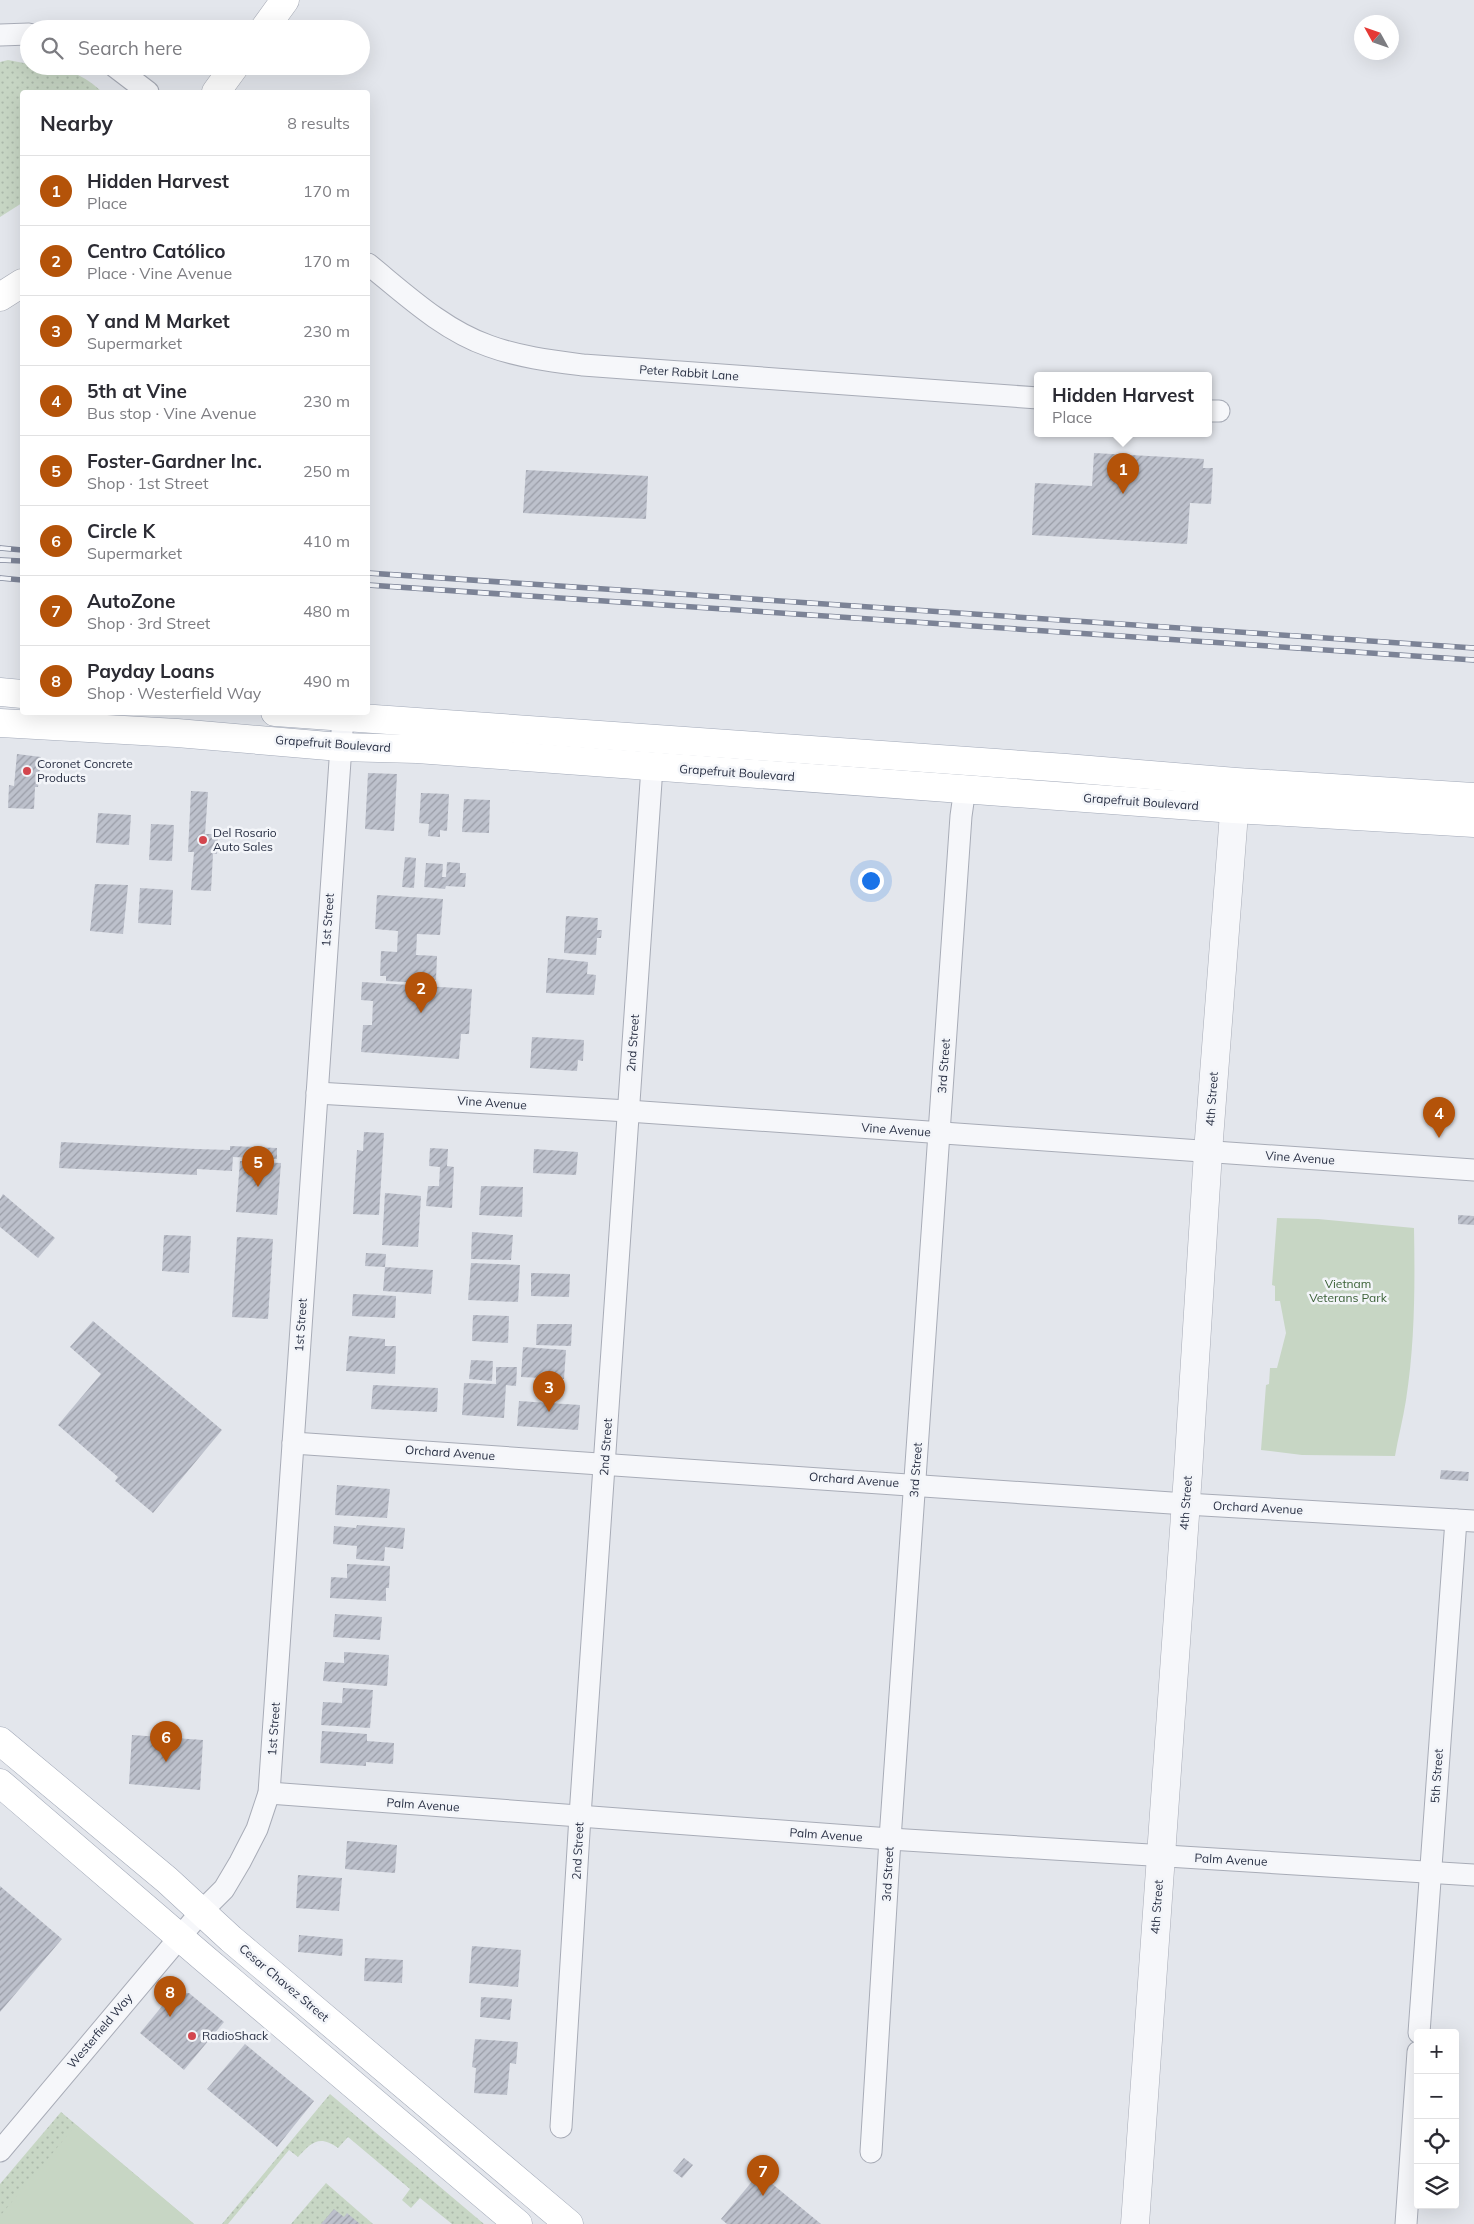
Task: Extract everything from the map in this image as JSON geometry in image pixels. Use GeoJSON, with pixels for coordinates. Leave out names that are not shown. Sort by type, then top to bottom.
{"type":"FeatureCollection","features":[{"type":"Feature","properties":{"kind":"main road"},"geometry":{"type":"LineString","coordinates":[[271,20],[285,0]]}},
{"type":"Feature","properties":{"kind":"main road"},"geometry":{"type":"LineString","coordinates":[[217,90],[228,75]]}},
{"type":"Feature","properties":{"kind":"main road"},"geometry":{"type":"LineString","coordinates":[[0,297],[20,284]]}},
{"type":"Feature","properties":{"kind":"main road"},"geometry":{"type":"LineString","coordinates":[[0,692],[20,694]]}},
{"type":"Feature","properties":{"kind":"main road"},"geometry":{"type":"LineString","coordinates":[[316,715],[1066,768],[1236,782],[1474,797]]}},
{"type":"Feature","properties":{"kind":"main road","name":"Grapefruit Boulevard"},"geometry":{"type":"LineString","coordinates":[[0,723],[177,733],[340,747],[417,749],[652,768],[965,788],[1234,809],[1474,823]]}},
{"type":"Feature","properties":{"kind":"main road","name":"Cesar Chavez Street"},"geometry":{"type":"LineString","coordinates":[[0,1741],[167,1880],[201,1912],[569,2224]]}},
{"type":"Feature","properties":{"kind":"main road"},"geometry":{"type":"LineString","coordinates":[[0,1783],[179,1938],[518,2224]]}},
{"type":"Feature","properties":{"kind":"street"},"geometry":{"type":"LineString","coordinates":[[0,35],[20,34]]}},
{"type":"Feature","properties":{"kind":"street"},"geometry":{"type":"LineString","coordinates":[[126,75],[145,90]]}},
{"type":"Feature","properties":{"kind":"street","name":"Peter Rabbit Lane"},"geometry":{"type":"LineString","coordinates":[[370,266],[435,317],[458,332],[487,345],[530,357],[584,366],[1034,398]]}},
{"type":"Feature","properties":{"kind":"street","name":"1st Street"},"geometry":{"type":"LineString","coordinates":[[201,1912],[224,1889],[240,1862],[257,1830],[269,1793],[343,717]]}},
{"type":"Feature","properties":{"kind":"street","name":"2nd Street"},"geometry":{"type":"LineString","coordinates":[[561,2127],[580,1816],[652,768]]}},
{"type":"Feature","properties":{"kind":"street","name":"4th Street"},"geometry":{"type":"LineString","coordinates":[[1135,2224],[1186,1504],[1208,1152],[1236,782]]}},
{"type":"Feature","properties":{"kind":"street","name":"3rd Street"},"geometry":{"type":"LineString","coordinates":[[871,2152],[890,1839],[960,816],[965,788]]}},
{"type":"Feature","properties":{"kind":"street","name":"Vine Avenue"},"geometry":{"type":"LineString","coordinates":[[317,1093],[628,1111],[1474,1170]]}},
{"type":"Feature","properties":{"kind":"street","name":"Orchard Avenue"},"geometry":{"type":"LineString","coordinates":[[293,1443],[1186,1504],[1465,1520]]}},
{"type":"Feature","properties":{"kind":"street","name":"5th Street"},"geometry":{"type":"LineString","coordinates":[[1419,2029],[1430,1871],[1465,1520]]}},
{"type":"Feature","properties":{"kind":"street","name":"Palm Avenue"},"geometry":{"type":"LineString","coordinates":[[269,1793],[890,1839],[1474,1874]]}},
{"type":"Feature","properties":{"kind":"street","name":"Westerfield Way"},"geometry":{"type":"LineString","coordinates":[[0,2151],[201,1912]]}},
{"type":"Feature","properties":{"kind":"street"},"geometry":{"type":"LineString","coordinates":[[1406,2224],[1416,2074]]}},
{"type":"Feature","properties":{"kind":"green space"},"geometry":{"type":"Polygon","coordinates":[[[8,60],[20,62],[20,75],[77,75],[86,79],[100,90],[20,90],[20,204],[0,217],[0,62],[8,60]]]}},
{"type":"Feature","properties":{"kind":"green space","name":"Vietnam Veterans Park"},"geometry":{"type":"Polygon","coordinates":[[[1277,1218],[1318,1219],[1414,1228],[1413,1336],[1406,1400],[1395,1456],[1302,1455],[1261,1450],[1266,1385],[1269,1384],[1270,1368],[1277,1368],[1286,1333],[1280,1301],[1275,1301],[1275,1286],[1272,1285],[1277,1218]]]}},
{"type":"Feature","properties":{"kind":"green space"},"geometry":{"type":"Polygon","coordinates":[[[330,2094],[484,2224],[452,2224],[420,2198],[411,2208],[402,2200],[410,2189],[348,2137],[338,2148],[320,2141],[311,2144],[298,2157],[289,2150],[228,2224],[222,2224],[330,2094]]]}},
{"type":"Feature","properties":{"kind":"green space"},"geometry":{"type":"Polygon","coordinates":[[[61,2112],[194,2224],[0,2224],[0,2184],[61,2112]]]}},
{"type":"Feature","properties":{"kind":"green space"},"geometry":{"type":"Polygon","coordinates":[[[76,2125],[194,2224],[0,2224],[0,2216],[76,2125]]]}},
{"type":"Feature","properties":{"kind":"green space"},"geometry":{"type":"Polygon","coordinates":[[[326,2183],[373,2224],[291,2224],[326,2183]]]}},
{"type":"Feature","properties":{"kind":"building"},"geometry":{"type":"Polygon","coordinates":[[[1094,453],[1204,459],[1203,468],[1213,468],[1211,504],[1190,503],[1187,544],[1032,535],[1035,483],[1092,486],[1094,453]]]}},
{"type":"Feature","properties":{"kind":"building"},"geometry":{"type":"Polygon","coordinates":[[[526,470],[648,476],[646,519],[523,513],[526,470]]]}},
{"type":"Feature","properties":{"kind":"building"},"geometry":{"type":"Polygon","coordinates":[[[17,754],[41,757],[38,787],[35,787],[34,809],[8,808],[9,785],[14,786],[17,754]]]}},
{"type":"Feature","properties":{"kind":"building"},"geometry":{"type":"Polygon","coordinates":[[[368,773],[397,774],[394,831],[365,829],[368,773]]]}},
{"type":"Feature","properties":{"kind":"building","name":"Del Rosario Auto Sales"},"geometry":{"type":"Polygon","coordinates":[[[191,791],[208,792],[205,834],[218,834],[217,854],[213,854],[211,891],[191,890],[194,852],[188,852],[191,791]]]}},
{"type":"Feature","properties":{"kind":"building"},"geometry":{"type":"Polygon","coordinates":[[[421,793],[449,794],[447,831],[440,830],[440,837],[428,836],[429,824],[419,823],[421,793]]]}},
{"type":"Feature","properties":{"kind":"building"},"geometry":{"type":"Polygon","coordinates":[[[464,799],[490,800],[489,833],[462,832],[464,799]]]}},
{"type":"Feature","properties":{"kind":"building"},"geometry":{"type":"Polygon","coordinates":[[[98,813],[131,815],[129,845],[96,843],[98,813]]]}},
{"type":"Feature","properties":{"kind":"building"},"geometry":{"type":"Polygon","coordinates":[[[151,824],[174,825],[172,861],[149,860],[151,824]]]}},
{"type":"Feature","properties":{"kind":"building"},"geometry":{"type":"Polygon","coordinates":[[[405,857],[416,858],[414,888],[402,887],[405,857]]]}},
{"type":"Feature","properties":{"kind":"building"},"geometry":{"type":"Polygon","coordinates":[[[447,862],[460,863],[460,873],[466,873],[465,887],[446,886],[445,889],[424,887],[426,863],[443,864],[442,877],[446,877],[447,862]]]}},
{"type":"Feature","properties":{"kind":"building"},"geometry":{"type":"Polygon","coordinates":[[[95,884],[128,885],[123,934],[90,931],[95,884]]]}},
{"type":"Feature","properties":{"kind":"building"},"geometry":{"type":"Polygon","coordinates":[[[140,888],[173,890],[171,925],[138,923],[140,888]]]}},
{"type":"Feature","properties":{"kind":"building"},"geometry":{"type":"Polygon","coordinates":[[[377,895],[443,899],[440,935],[417,934],[416,955],[437,956],[436,980],[423,979],[423,983],[386,981],[386,976],[380,976],[381,951],[397,952],[398,931],[375,929],[377,895]]]}},
{"type":"Feature","properties":{"kind":"building"},"geometry":{"type":"Polygon","coordinates":[[[566,916],[598,918],[597,930],[602,930],[601,938],[597,938],[596,955],[564,953],[566,916]]]}},
{"type":"Feature","properties":{"kind":"building"},"geometry":{"type":"Polygon","coordinates":[[[548,958],[588,962],[587,974],[596,975],[594,995],[546,993],[548,958]]]}},
{"type":"Feature","properties":{"kind":"building"},"geometry":{"type":"Polygon","coordinates":[[[362,982],[472,989],[469,1034],[461,1034],[459,1059],[361,1052],[363,1025],[372,1025],[373,1001],[361,1000],[362,982]]]}},
{"type":"Feature","properties":{"kind":"building"},"geometry":{"type":"Polygon","coordinates":[[[532,1037],[584,1040],[583,1061],[578,1060],[577,1071],[530,1068],[532,1037]]]}},
{"type":"Feature","properties":{"kind":"building"},"geometry":{"type":"Polygon","coordinates":[[[364,1132],[384,1133],[379,1215],[353,1214],[357,1150],[363,1151],[364,1132]]]}},
{"type":"Feature","properties":{"kind":"building"},"geometry":{"type":"Polygon","coordinates":[[[61,1142],[230,1150],[230,1146],[277,1148],[277,1159],[233,1157],[232,1171],[197,1169],[197,1175],[59,1168],[61,1142]]]}},
{"type":"Feature","properties":{"kind":"building"},"geometry":{"type":"Polygon","coordinates":[[[430,1148],[448,1149],[447,1166],[454,1167],[452,1208],[426,1206],[428,1186],[439,1186],[440,1167],[429,1166],[430,1148]]]}},
{"type":"Feature","properties":{"kind":"building"},"geometry":{"type":"Polygon","coordinates":[[[534,1149],[578,1152],[576,1175],[533,1173],[534,1149]]]}},
{"type":"Feature","properties":{"kind":"building"},"geometry":{"type":"Polygon","coordinates":[[[240,1161],[281,1163],[277,1215],[236,1212],[240,1161]]]}},
{"type":"Feature","properties":{"kind":"building"},"geometry":{"type":"Polygon","coordinates":[[[481,1186],[523,1187],[522,1217],[479,1215],[481,1186]]]}},
{"type":"Feature","properties":{"kind":"building"},"geometry":{"type":"Polygon","coordinates":[[[385,1193],[421,1196],[418,1247],[382,1245],[385,1193]]]}},
{"type":"Feature","properties":{"kind":"building"},"geometry":{"type":"Polygon","coordinates":[[[3,1194],[55,1238],[38,1258],[0,1227],[0,1199],[3,1194]]]}},
{"type":"Feature","properties":{"kind":"building"},"geometry":{"type":"Polygon","coordinates":[[[1458,1215],[1474,1216],[1474,1225],[1458,1224],[1458,1215]]]}},
{"type":"Feature","properties":{"kind":"building"},"geometry":{"type":"Polygon","coordinates":[[[472,1232],[513,1235],[511,1260],[471,1259],[472,1232]]]}},
{"type":"Feature","properties":{"kind":"building"},"geometry":{"type":"Polygon","coordinates":[[[164,1235],[191,1236],[189,1273],[162,1271],[164,1235]]]}},
{"type":"Feature","properties":{"kind":"building"},"geometry":{"type":"Polygon","coordinates":[[[237,1237],[273,1239],[268,1319],[232,1317],[237,1237]]]}},
{"type":"Feature","properties":{"kind":"building"},"geometry":{"type":"Polygon","coordinates":[[[366,1253],[386,1254],[385,1267],[365,1266],[366,1253]]]}},
{"type":"Feature","properties":{"kind":"building"},"geometry":{"type":"Polygon","coordinates":[[[471,1263],[520,1265],[518,1302],[468,1300],[471,1263]]]}},
{"type":"Feature","properties":{"kind":"building"},"geometry":{"type":"Polygon","coordinates":[[[385,1267],[433,1270],[431,1294],[383,1291],[385,1267]]]}},
{"type":"Feature","properties":{"kind":"building"},"geometry":{"type":"Polygon","coordinates":[[[531,1273],[570,1274],[569,1297],[531,1296],[531,1273]]]}},
{"type":"Feature","properties":{"kind":"building"},"geometry":{"type":"Polygon","coordinates":[[[353,1294],[396,1296],[395,1318],[352,1316],[353,1294]]]}},
{"type":"Feature","properties":{"kind":"building"},"geometry":{"type":"Polygon","coordinates":[[[473,1315],[509,1316],[508,1343],[472,1341],[473,1315]]]}},
{"type":"Feature","properties":{"kind":"building"},"geometry":{"type":"Polygon","coordinates":[[[93,1321],[222,1430],[153,1513],[115,1481],[118,1477],[58,1425],[101,1374],[70,1347],[93,1321]]]}},
{"type":"Feature","properties":{"kind":"building"},"geometry":{"type":"Polygon","coordinates":[[[537,1324],[572,1324],[571,1346],[536,1345],[537,1324]]]}},
{"type":"Feature","properties":{"kind":"building"},"geometry":{"type":"Polygon","coordinates":[[[349,1336],[385,1339],[385,1346],[396,1346],[395,1374],[346,1371],[349,1336]]]}},
{"type":"Feature","properties":{"kind":"building"},"geometry":{"type":"Polygon","coordinates":[[[523,1347],[566,1350],[564,1379],[521,1377],[523,1347]]]}},
{"type":"Feature","properties":{"kind":"building"},"geometry":{"type":"Polygon","coordinates":[[[471,1360],[493,1361],[492,1381],[469,1379],[471,1360]]]}},
{"type":"Feature","properties":{"kind":"building"},"geometry":{"type":"Polygon","coordinates":[[[496,1367],[517,1367],[516,1386],[506,1385],[504,1418],[462,1415],[464,1383],[496,1384],[496,1367]]]}},
{"type":"Feature","properties":{"kind":"building"},"geometry":{"type":"Polygon","coordinates":[[[373,1385],[438,1388],[437,1412],[371,1409],[373,1385]]]}},
{"type":"Feature","properties":{"kind":"building"},"geometry":{"type":"Polygon","coordinates":[[[519,1401],[580,1405],[578,1430],[517,1426],[519,1401]]]}},
{"type":"Feature","properties":{"kind":"building"},"geometry":{"type":"Polygon","coordinates":[[[1441,1470],[1469,1472],[1468,1481],[1440,1479],[1441,1470]]]}},
{"type":"Feature","properties":{"kind":"building"},"geometry":{"type":"Polygon","coordinates":[[[337,1485],[390,1489],[387,1518],[335,1515],[337,1485]]]}},
{"type":"Feature","properties":{"kind":"building"},"geometry":{"type":"Polygon","coordinates":[[[357,1525],[405,1528],[403,1549],[385,1547],[384,1561],[356,1559],[357,1546],[333,1544],[334,1526],[356,1528],[357,1525]]]}},
{"type":"Feature","properties":{"kind":"building"},"geometry":{"type":"Polygon","coordinates":[[[347,1564],[390,1566],[389,1588],[386,1588],[386,1601],[330,1598],[331,1577],[347,1578],[347,1564]]]}},
{"type":"Feature","properties":{"kind":"building"},"geometry":{"type":"Polygon","coordinates":[[[335,1614],[382,1617],[380,1640],[333,1637],[335,1614]]]}},
{"type":"Feature","properties":{"kind":"building"},"geometry":{"type":"Polygon","coordinates":[[[344,1652],[389,1655],[387,1686],[323,1681],[325,1662],[344,1663],[344,1652]]]}},
{"type":"Feature","properties":{"kind":"building"},"geometry":{"type":"Polygon","coordinates":[[[343,1688],[373,1690],[370,1728],[321,1725],[323,1702],[342,1703],[343,1688]]]}},
{"type":"Feature","properties":{"kind":"building"},"geometry":{"type":"Polygon","coordinates":[[[322,1731],[367,1734],[367,1741],[394,1743],[393,1764],[366,1762],[366,1766],[320,1763],[322,1731]]]}},
{"type":"Feature","properties":{"kind":"building"},"geometry":{"type":"Polygon","coordinates":[[[132,1735],[203,1740],[200,1790],[129,1784],[132,1735]]]}},
{"type":"Feature","properties":{"kind":"building"},"geometry":{"type":"Polygon","coordinates":[[[347,1841],[397,1845],[395,1873],[345,1869],[347,1841]]]}},
{"type":"Feature","properties":{"kind":"building"},"geometry":{"type":"Polygon","coordinates":[[[298,1875],[342,1878],[339,1911],[296,1908],[298,1875]]]}},
{"type":"Feature","properties":{"kind":"building"},"geometry":{"type":"Polygon","coordinates":[[[0,1886],[62,1939],[0,2012],[0,1886]]]}},
{"type":"Feature","properties":{"kind":"building"},"geometry":{"type":"Polygon","coordinates":[[[299,1935],[343,1939],[342,1956],[298,1952],[299,1935]]]}},
{"type":"Feature","properties":{"kind":"building"},"geometry":{"type":"Polygon","coordinates":[[[472,1946],[521,1950],[518,1987],[469,1983],[472,1946]]]}},
{"type":"Feature","properties":{"kind":"building"},"geometry":{"type":"Polygon","coordinates":[[[365,1958],[403,1960],[402,1983],[364,1981],[365,1958]]]}},
{"type":"Feature","properties":{"kind":"building"},"geometry":{"type":"Polygon","coordinates":[[[189,1993],[224,2022],[184,2070],[140,2033],[172,1994],[189,1993]]]}},
{"type":"Feature","properties":{"kind":"building"},"geometry":{"type":"Polygon","coordinates":[[[481,1997],[512,1999],[510,2020],[480,2017],[481,1997]]]}},
{"type":"Feature","properties":{"kind":"building"},"geometry":{"type":"Polygon","coordinates":[[[475,2039],[518,2042],[516,2064],[510,2063],[507,2095],[474,2093],[476,2068],[472,2067],[475,2039]]]}},
{"type":"Feature","properties":{"kind":"building"},"geometry":{"type":"Polygon","coordinates":[[[245,2044],[314,2101],[277,2147],[207,2089],[245,2044]]]}},
{"type":"Feature","properties":{"kind":"building"},"geometry":{"type":"Polygon","coordinates":[[[684,2158],[693,2165],[682,2178],[673,2171],[684,2158]]]}},
{"type":"Feature","properties":{"kind":"building"},"geometry":{"type":"Polygon","coordinates":[[[759,2173],[821,2224],[727,2224],[721,2219],[759,2173]]]}},
{"type":"Feature","properties":{"kind":"building"},"geometry":{"type":"Polygon","coordinates":[[[334,2209],[344,2217],[347,2213],[360,2224],[321,2224],[334,2209]]]}},
{"type":"Feature","properties":{"kind":"railway"},"geometry":{"type":"LineString","coordinates":[[0,548],[20,550]]}},
{"type":"Feature","properties":{"kind":"railway"},"geometry":{"type":"LineString","coordinates":[[0,560],[20,561]]}},
{"type":"Feature","properties":{"kind":"railway"},"geometry":{"type":"LineString","coordinates":[[370,573],[1474,648]]}},
{"type":"Feature","properties":{"kind":"railway"},"geometry":{"type":"LineString","coordinates":[[0,578],[20,580]]}},
{"type":"Feature","properties":{"kind":"railway"},"geometry":{"type":"LineString","coordinates":[[370,585],[1474,660]]}},
{"type":"Feature","properties":{"kind":"place","name":"Hidden Harvest"},"geometry":{"type":"Point","coordinates":[1123,494]}},
{"type":"Feature","properties":{"kind":"place","name":"Coronet Concrete Products"},"geometry":{"type":"Point","coordinates":[27,771]}},
{"type":"Feature","properties":{"kind":"place","name":"Del Rosario Auto Sales"},"geometry":{"type":"Point","coordinates":[203,840]}},
{"type":"Feature","properties":{"kind":"place","name":"Centro Católico"},"geometry":{"type":"Point","coordinates":[421,1013]}},
{"type":"Feature","properties":{"kind":"place","name":"5th at Vine"},"geometry":{"type":"Point","coordinates":[1439,1138]}},
{"type":"Feature","properties":{"kind":"place","name":"Foster-Gardner Inc."},"geometry":{"type":"Point","coordinates":[258,1187]}},
{"type":"Feature","properties":{"kind":"place","name":"Y and M Market"},"geometry":{"type":"Point","coordinates":[549,1412]}},
{"type":"Feature","properties":{"kind":"place","name":"Circle K"},"geometry":{"type":"Point","coordinates":[166,1762]}},
{"type":"Feature","properties":{"kind":"place","name":"Payday Loans"},"geometry":{"type":"Point","coordinates":[170,2017]}},
{"type":"Feature","properties":{"kind":"place","name":"RadioShack"},"geometry":{"type":"Point","coordinates":[192,2036]}},
{"type":"Feature","properties":{"kind":"place","name":"AutoZone"},"geometry":{"type":"Point","coordinates":[763,2196]}}]}
